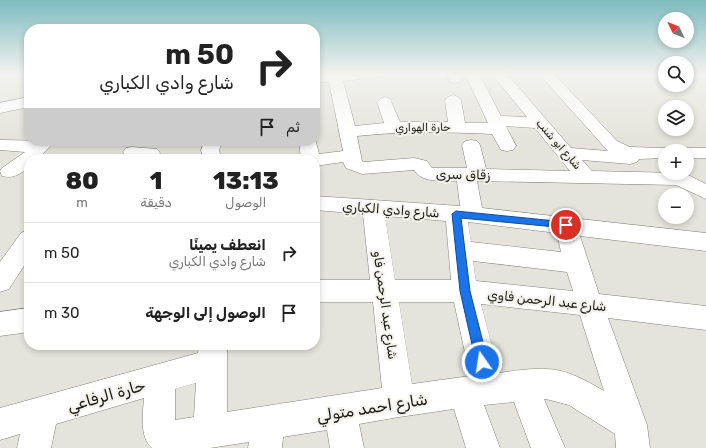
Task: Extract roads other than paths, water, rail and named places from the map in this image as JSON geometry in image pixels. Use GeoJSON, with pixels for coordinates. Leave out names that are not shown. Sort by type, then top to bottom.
{"type":"FeatureCollection","features":[{"type":"Feature","properties":{"kind":"street"},"geometry":{"type":"LineString","coordinates":[[320,159],[351,155],[352,152],[339,95]]}},
{"type":"Feature","properties":{"kind":"street"},"geometry":{"type":"LineString","coordinates":[[482,95],[507,146]]}},
{"type":"Feature","properties":{"kind":"street","name":"شارع ابو شنب"},"geometry":{"type":"LineString","coordinates":[[517,95],[588,178]]}},
{"type":"Feature","properties":{"kind":"street"},"geometry":{"type":"LineString","coordinates":[[565,95],[611,145],[631,153],[658,153]]}},
{"type":"Feature","properties":{"kind":"street"},"geometry":{"type":"LineString","coordinates":[[453,100],[457,127]]}},
{"type":"Feature","properties":{"kind":"street"},"geometry":{"type":"LineString","coordinates":[[385,102],[394,127]]}},
{"type":"Feature","properties":{"kind":"street"},"geometry":{"type":"LineString","coordinates":[[0,108],[24,103]]}},
{"type":"Feature","properties":{"kind":"street","name":"حارة الهواري"},"geometry":{"type":"LineString","coordinates":[[347,132],[394,127],[424,120],[457,127],[540,123]]}},
{"type":"Feature","properties":{"kind":"street"},"geometry":{"type":"LineString","coordinates":[[0,145],[24,144]]}},
{"type":"Feature","properties":{"kind":"street"},"geometry":{"type":"LineString","coordinates":[[471,145],[472,174],[464,215],[460,250],[461,304],[476,391],[483,448]]}},
{"type":"Feature","properties":{"kind":"street"},"geometry":{"type":"LineString","coordinates":[[29,154],[40,146]]}},
{"type":"Feature","properties":{"kind":"street"},"geometry":{"type":"LineString","coordinates":[[132,152],[151,154]]}},
{"type":"Feature","properties":{"kind":"street"},"geometry":{"type":"LineString","coordinates":[[568,153],[630,158],[632,157],[631,153]]}},
{"type":"Feature","properties":{"kind":"street"},"geometry":{"type":"LineString","coordinates":[[694,153],[706,153]]}},
{"type":"Feature","properties":{"kind":"street","name":"زقاق سرى"},"geometry":{"type":"LineString","coordinates":[[351,155],[353,164],[358,167],[414,164],[420,165],[425,172],[430,174],[681,180],[706,192]]}},
{"type":"Feature","properties":{"kind":"street"},"geometry":{"type":"LineString","coordinates":[[5,172],[24,158]]}},
{"type":"Feature","properties":{"kind":"street"},"geometry":{"type":"LineString","coordinates":[[5,172],[24,173]]}},
{"type":"Feature","properties":{"kind":"street","name":"شارع وادي الكباري"},"geometry":{"type":"LineString","coordinates":[[320,203],[566,225],[706,242]]}},
{"type":"Feature","properties":{"kind":"street","name":"شارع عبد الرحمن فاو"},"geometry":{"type":"LineString","coordinates":[[373,208],[383,291],[400,401]]}},
{"type":"Feature","properties":{"kind":"street"},"geometry":{"type":"LineString","coordinates":[[566,225],[576,263],[632,437]]}},
{"type":"Feature","properties":{"kind":"street"},"geometry":{"type":"LineString","coordinates":[[0,282],[17,247]]}},
{"type":"Feature","properties":{"kind":"street"},"geometry":{"type":"LineString","coordinates":[[460,250],[576,263]]}},
{"type":"Feature","properties":{"kind":"street","name":"شارع عبد الرحمن فاوي"},"geometry":{"type":"LineString","coordinates":[[320,291],[383,291],[461,304],[590,304],[706,318]]}},
{"type":"Feature","properties":{"kind":"street"},"geometry":{"type":"LineString","coordinates":[[0,324],[24,321]]}},
{"type":"Feature","properties":{"kind":"street"},"geometry":{"type":"LineString","coordinates":[[196,438],[212,354]]}},
{"type":"Feature","properties":{"kind":"street","name":"حارة الرفاعي"},"geometry":{"type":"LineString","coordinates":[[0,424],[160,379],[212,354]]}},
{"type":"Feature","properties":{"kind":"street","name":"شارع احمد متولي"},"geometry":{"type":"LineString","coordinates":[[160,379],[159,427],[160,434],[166,438],[266,436],[340,412],[400,401],[546,384],[558,386],[578,394],[632,437]]}},
{"type":"Feature","properties":{"kind":"street"},"geometry":{"type":"LineString","coordinates":[[523,386],[548,448]]}},
{"type":"Feature","properties":{"kind":"street"},"geometry":{"type":"LineString","coordinates":[[340,412],[347,448]]}},
{"type":"Feature","properties":{"kind":"street"},"geometry":{"type":"LineString","coordinates":[[34,448],[42,413]]}}]}
